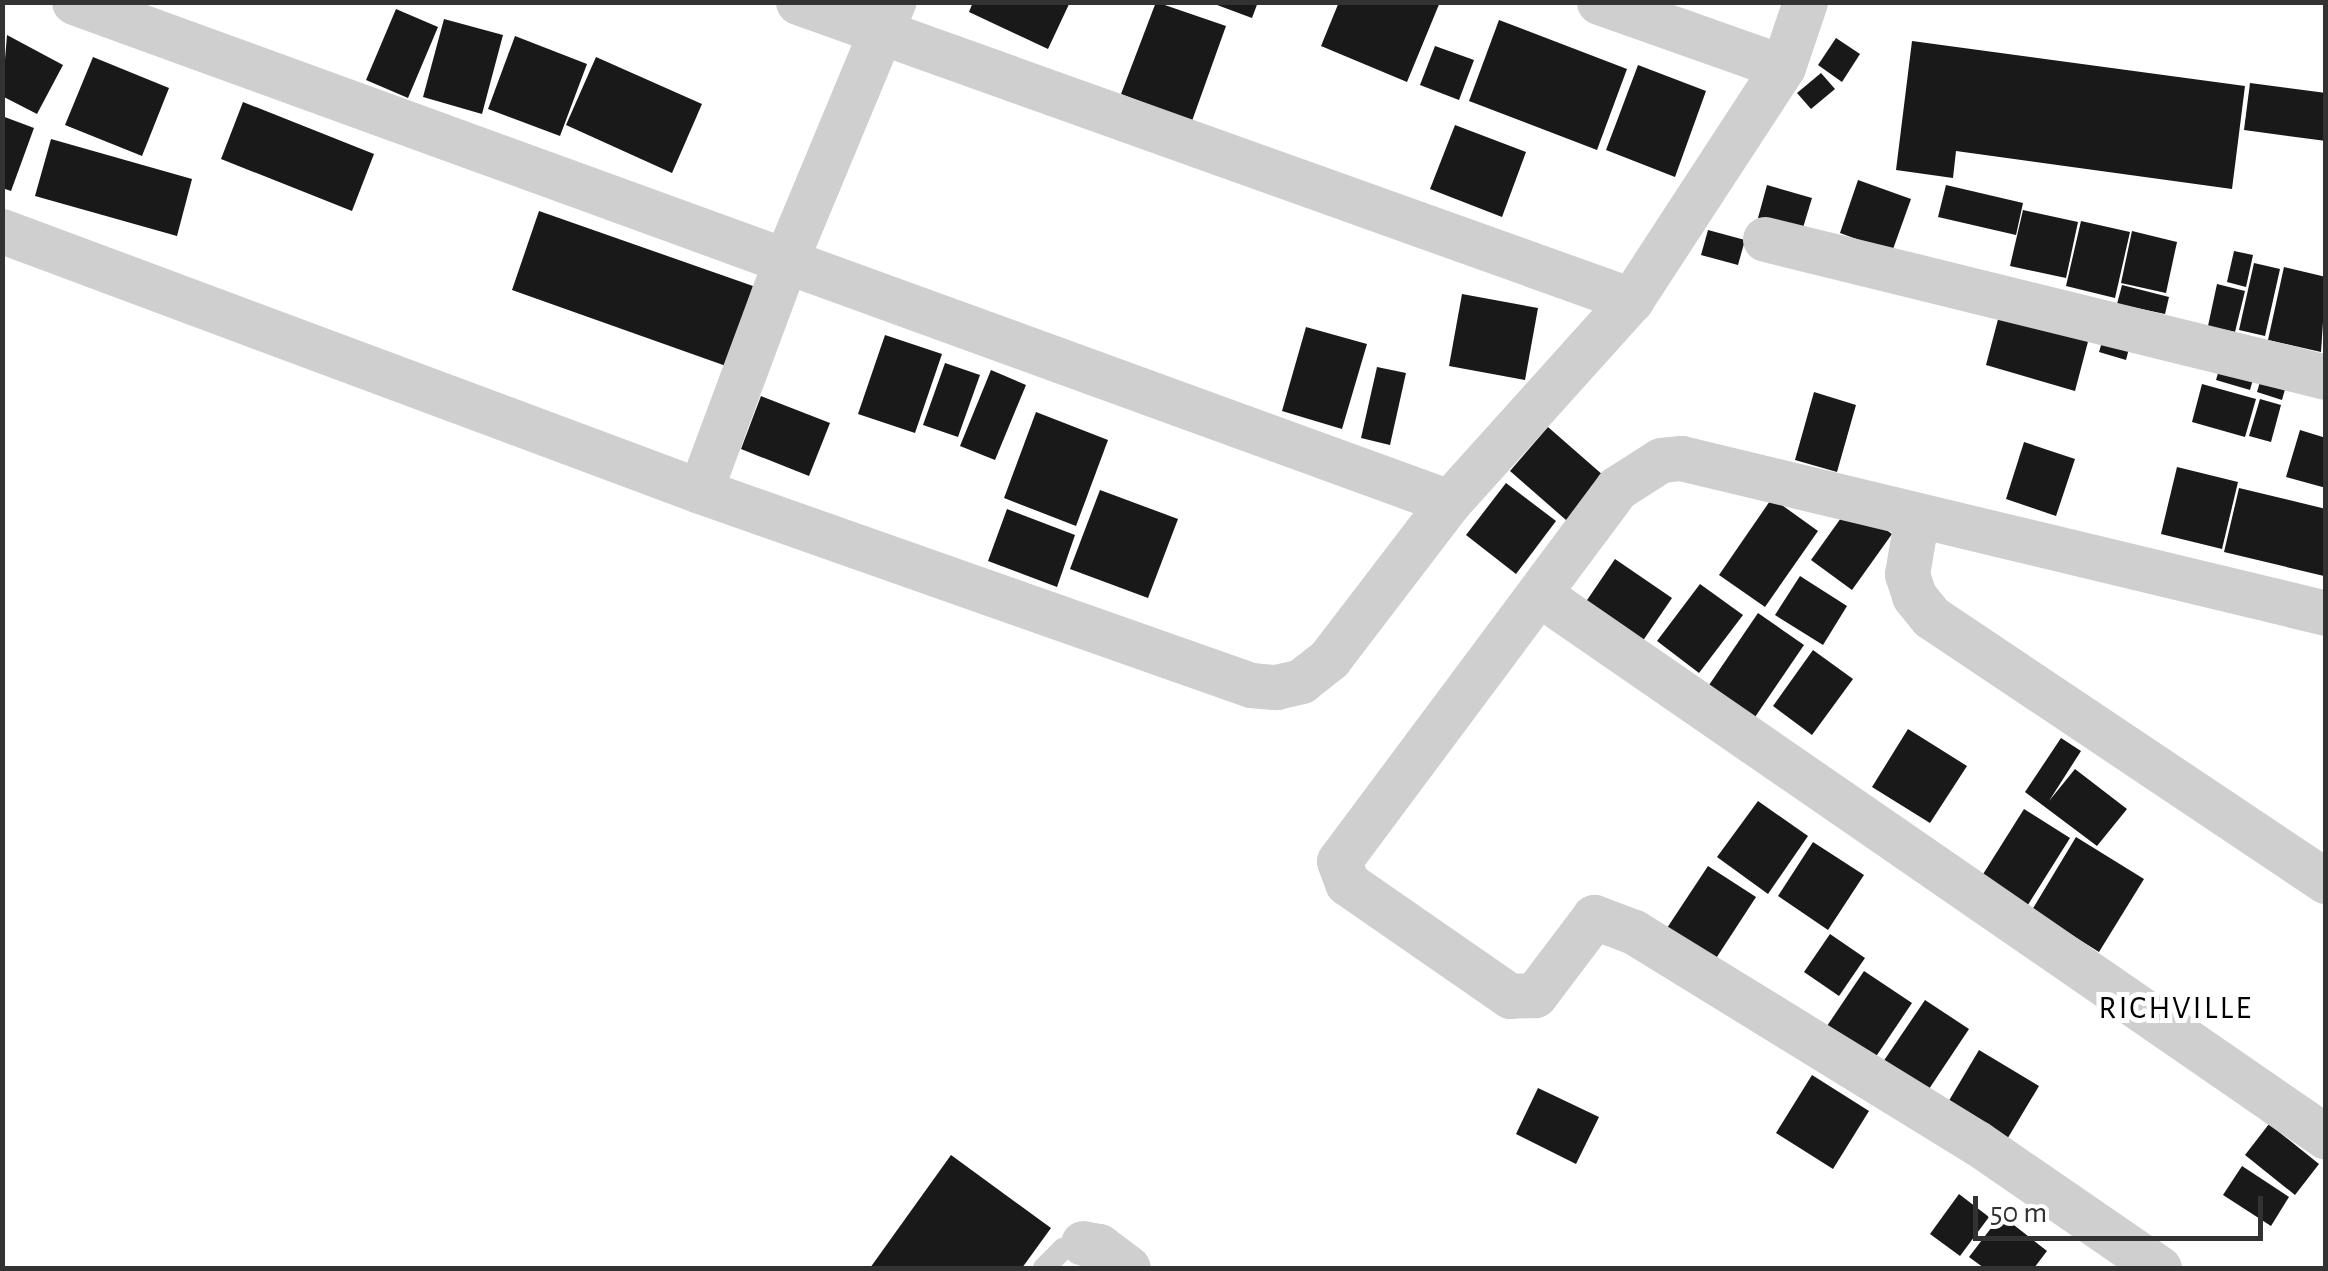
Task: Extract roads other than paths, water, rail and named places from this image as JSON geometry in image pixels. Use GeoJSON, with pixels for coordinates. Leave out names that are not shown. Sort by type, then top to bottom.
{"type":"FeatureCollection","features":[{"type":"Feature","properties":{"kind":"street"},"geometry":{"type":"LineString","coordinates":[[74,2],[1449,502]]}},
{"type":"Feature","properties":{"kind":"street"},"geometry":{"type":"LineString","coordinates":[[798,2],[887,18],[1631,300]]}},
{"type":"Feature","properties":{"kind":"street"},"geometry":{"type":"LineString","coordinates":[[1599,2],[1783,68]]}},
{"type":"Feature","properties":{"kind":"street"},"geometry":{"type":"LineString","coordinates":[[2,231],[700,490],[1251,685],[1276,687],[1301,681],[1329,659],[1449,502],[1631,300],[1783,68],[1805,2]]}},
{"type":"Feature","properties":{"kind":"street"},"geometry":{"type":"LineString","coordinates":[[700,490],[785,262],[887,18]]}},
{"type":"Feature","properties":{"kind":"street"},"geometry":{"type":"LineString","coordinates":[[1765,238],[2326,377]]}},
{"type":"Feature","properties":{"kind":"street"},"geometry":{"type":"LineString","coordinates":[[2159,1268],[1977,1143],[1634,932],[1594,917],[1535,995],[1510,996],[1347,883],[1338,869],[1342,854],[1617,488],[1661,460],[1681,458],[2326,613]]}},
{"type":"Feature","properties":{"kind":"street"},"geometry":{"type":"LineString","coordinates":[[1918,516],[1907,574],[1914,596],[1931,616],[2326,881]]}},
{"type":"Feature","properties":{"kind":"street"},"geometry":{"type":"LineString","coordinates":[[1539,594],[2326,1137]]}},
{"type":"Feature","properties":{"kind":"street"},"geometry":{"type":"LineString","coordinates":[[1083,1242],[1100,1246],[1128,1268]]}},
{"type":"Feature","properties":{"kind":"lane"},"geometry":{"type":"LineString","coordinates":[[1044,1268],[1062,1249],[1083,1242]]}},
{"type":"Feature","properties":{"kind":"district","name":"RICHVILLE"},"geometry":{"type":"Point","coordinates":[2176,1008]}}]}
